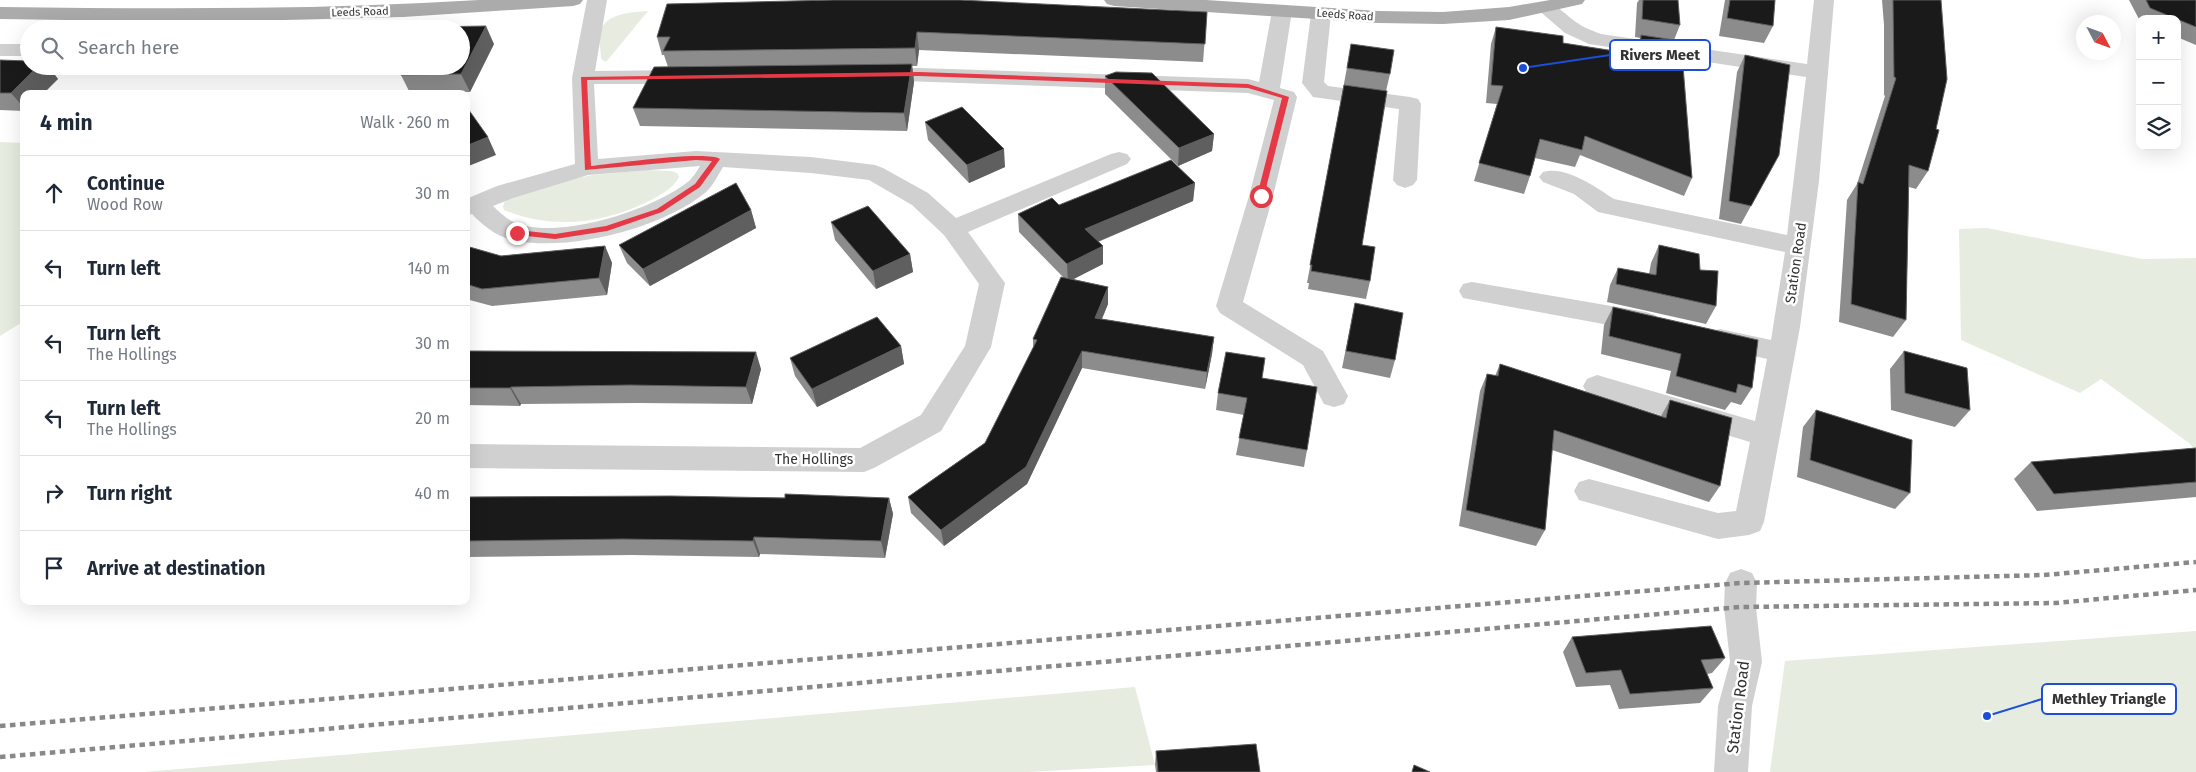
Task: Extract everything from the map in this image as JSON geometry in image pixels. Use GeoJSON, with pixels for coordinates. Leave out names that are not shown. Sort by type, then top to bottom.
{"type":"FeatureCollection","features":[{"type":"Feature","properties":{"kind":"main road","name":"Leeds Road"},"geometry":{"type":"LineString","coordinates":[[162,20],[201,16],[403,11],[573,0]]}},
{"type":"Feature","properties":{"kind":"main road","name":"Leeds Road"},"geometry":{"type":"LineString","coordinates":[[1114,0],[1387,18],[1468,19],[1546,8],[1575,0]]}},
{"type":"Feature","properties":{"kind":"main road","name":"Leeds Road"},"geometry":{"type":"LineString","coordinates":[[0,13],[110,20]]}},
{"type":"Feature","properties":{"kind":"street"},"geometry":{"type":"LineString","coordinates":[[587,168],[583,78],[597,0]]}},
{"type":"Feature","properties":{"kind":"street","name":"Station Road"},"geometry":{"type":"LineString","coordinates":[[1589,492],[1619,510],[1718,526],[1749,522],[1782,352],[1798,246],[1824,0]]}},
{"type":"Feature","properties":{"kind":"street"},"geometry":{"type":"LineString","coordinates":[[1546,8],[1572,29],[1596,40],[1817,72]]}},
{"type":"Feature","properties":{"kind":"street"},"geometry":{"type":"LineString","coordinates":[[1268,90],[1282,11]]}},
{"type":"Feature","properties":{"kind":"street"},"geometry":{"type":"LineString","coordinates":[[1321,14],[1313,83],[1321,92],[1410,104],[1405,180]]}},
{"type":"Feature","properties":{"kind":"street"},"geometry":{"type":"LineString","coordinates":[[0,50],[20,50]]}},
{"type":"Feature","properties":{"kind":"street"},"geometry":{"type":"LineString","coordinates":[[850,75],[919,74],[1248,86],[1268,90],[1286,97],[1261,196],[1229,306],[1313,358],[1334,396]]}},
{"type":"Feature","properties":{"kind":"street"},"geometry":{"type":"LineString","coordinates":[[583,78],[702,77]]}},
{"type":"Feature","properties":{"kind":"street","name":"The Hollings"},"geometry":{"type":"LineString","coordinates":[[470,456],[864,460],[931,423],[978,347],[992,283],[954,229],[920,199],[875,173],[811,165],[696,158],[587,168],[506,192],[471,206]]}},
{"type":"Feature","properties":{"kind":"street"},"geometry":{"type":"LineString","coordinates":[[471,206],[494,222],[517,233],[555,236],[607,228],[660,210],[698,186],[717,159]]}},
{"type":"Feature","properties":{"kind":"street"},"geometry":{"type":"LineString","coordinates":[[954,229],[1119,159]]}},
{"type":"Feature","properties":{"kind":"street"},"geometry":{"type":"LineString","coordinates":[[1552,177],[1582,188],[1607,206],[1798,246]]}},
{"type":"Feature","properties":{"kind":"street"},"geometry":{"type":"LineString","coordinates":[[1472,291],[1609,314],[1667,327]]}},
{"type":"Feature","properties":{"kind":"street"},"geometry":{"type":"LineString","coordinates":[[1696,333],[1782,352]]}},
{"type":"Feature","properties":{"kind":"street"},"geometry":{"type":"LineString","coordinates":[[1597,386],[1766,435]]}},
{"type":"Feature","properties":{"kind":"street","name":"Station Road"},"geometry":{"type":"LineString","coordinates":[[1730,772],[1735,706],[1746,662],[1740,607],[1741,582]]}},
{"type":"Feature","properties":{"kind":"shaded area"},"geometry":{"type":"Polygon","coordinates":[[[648,11],[606,62],[601,59],[600,37],[604,24],[621,14],[648,11]]]}},
{"type":"Feature","properties":{"kind":"shaded area"},"geometry":{"type":"Polygon","coordinates":[[[0,142],[20,143],[20,324],[0,336],[0,142]]]}},
{"type":"Feature","properties":{"kind":"shaded area"},"geometry":{"type":"Polygon","coordinates":[[[646,170],[671,171],[677,173],[679,177],[670,188],[657,197],[614,215],[577,222],[559,222],[522,216],[504,210],[503,207],[505,200],[566,180],[593,175],[646,170]]]}},
{"type":"Feature","properties":{"kind":"shaded area"},"geometry":{"type":"Polygon","coordinates":[[[1987,228],[2142,259],[2196,258],[2196,451],[2189,443],[2101,379],[2080,393],[1961,340],[1959,229],[1987,228]]]}},
{"type":"Feature","properties":{"kind":"shaded area"},"geometry":{"type":"Polygon","coordinates":[[[2196,631],[2196,772],[1770,772],[1785,661],[2196,631]]]}},
{"type":"Feature","properties":{"kind":"shaded area"},"geometry":{"type":"Polygon","coordinates":[[[1135,687],[1155,765],[1028,772],[144,772],[1135,687]]]}},
{"type":"Feature","properties":{"kind":"building"},"geometry":{"type":"Polygon","coordinates":[[[833,0],[960,0],[1207,12],[1205,44],[917,32],[915,48],[663,51],[670,37],[657,37],[667,4],[833,0]]]}},
{"type":"Feature","properties":{"kind":"building"},"geometry":{"type":"Polygon","coordinates":[[[1643,0],[1678,0],[1680,25],[1642,19],[1643,0]]]}},
{"type":"Feature","properties":{"kind":"building"},"geometry":{"type":"Polygon","coordinates":[[[1730,0],[1775,0],[1773,26],[1727,18],[1730,0]]]}},
{"type":"Feature","properties":{"kind":"building"},"geometry":{"type":"Polygon","coordinates":[[[1893,0],[1941,0],[1947,79],[1936,129],[1939,130],[1928,171],[1909,165],[1906,320],[1851,304],[1858,182],[1863,184],[1896,78],[1894,77],[1893,0]]]}},
{"type":"Feature","properties":{"kind":"building"},"geometry":{"type":"Polygon","coordinates":[[[2146,0],[2196,0],[2196,27],[2181,21],[2181,15],[2167,15],[2150,8],[2146,0]]]}},
{"type":"Feature","properties":{"kind":"building"},"geometry":{"type":"Polygon","coordinates":[[[470,26],[486,26],[470,57],[470,26]]]}},
{"type":"Feature","properties":{"kind":"building"},"geometry":{"type":"Polygon","coordinates":[[[1496,27],[1563,36],[1563,43],[1640,55],[1641,35],[1681,41],[1692,178],[1585,136],[1582,150],[1540,139],[1530,176],[1479,163],[1503,86],[1491,85],[1496,27]]]}},
{"type":"Feature","properties":{"kind":"building"},"geometry":{"type":"Polygon","coordinates":[[[1351,44],[1394,50],[1390,74],[1347,68],[1351,44]]]}},
{"type":"Feature","properties":{"kind":"building"},"geometry":{"type":"Polygon","coordinates":[[[1745,55],[1790,65],[1779,155],[1751,206],[1729,201],[1745,55]]]}},
{"type":"Feature","properties":{"kind":"building"},"geometry":{"type":"Polygon","coordinates":[[[0,60],[20,61],[20,75],[29,75],[11,93],[0,93],[0,60]]]}},
{"type":"Feature","properties":{"kind":"building"},"geometry":{"type":"Polygon","coordinates":[[[912,64],[904,113],[633,108],[654,67],[912,64]]]}},
{"type":"Feature","properties":{"kind":"building"},"geometry":{"type":"Polygon","coordinates":[[[1116,72],[1152,73],[1214,134],[1179,148],[1105,76],[1116,72]]]}},
{"type":"Feature","properties":{"kind":"building"},"geometry":{"type":"Polygon","coordinates":[[[1344,85],[1387,91],[1362,245],[1375,247],[1370,281],[1311,271],[1312,265],[1310,265],[1344,85]]]}},
{"type":"Feature","properties":{"kind":"building"},"geometry":{"type":"Polygon","coordinates":[[[962,107],[1004,149],[967,165],[925,122],[962,107]]]}},
{"type":"Feature","properties":{"kind":"building"},"geometry":{"type":"Polygon","coordinates":[[[470,112],[488,137],[470,144],[470,112]]]}},
{"type":"Feature","properties":{"kind":"building"},"geometry":{"type":"Polygon","coordinates":[[[1171,160],[1195,183],[1085,229],[1103,246],[1067,264],[1018,214],[1052,198],[1059,205],[1171,160]]]}},
{"type":"Feature","properties":{"kind":"building"},"geometry":{"type":"Polygon","coordinates":[[[736,183],[751,210],[643,269],[619,245],[736,183]]]}},
{"type":"Feature","properties":{"kind":"building"},"geometry":{"type":"Polygon","coordinates":[[[868,206],[910,254],[873,271],[831,222],[868,206]]]}},
{"type":"Feature","properties":{"kind":"building"},"geometry":{"type":"Polygon","coordinates":[[[1659,245],[1699,254],[1700,270],[1718,271],[1716,306],[1616,284],[1618,268],[1656,275],[1659,245]]]}},
{"type":"Feature","properties":{"kind":"building"},"geometry":{"type":"Polygon","coordinates":[[[605,246],[599,278],[482,289],[470,285],[470,247],[501,256],[605,246]]]}},
{"type":"Feature","properties":{"kind":"building"},"geometry":{"type":"Polygon","coordinates":[[[1061,277],[1108,287],[1095,318],[1214,337],[1207,372],[1082,351],[1026,467],[941,530],[908,497],[985,443],[1037,340],[1033,339],[1061,277]]]}},
{"type":"Feature","properties":{"kind":"building"},"geometry":{"type":"Polygon","coordinates":[[[1355,303],[1403,313],[1395,360],[1346,351],[1355,303]]]}},
{"type":"Feature","properties":{"kind":"building"},"geometry":{"type":"Polygon","coordinates":[[[1613,307],[1758,340],[1752,388],[1738,384],[1736,393],[1676,376],[1681,354],[1609,336],[1613,307]]]}},
{"type":"Feature","properties":{"kind":"building"},"geometry":{"type":"Polygon","coordinates":[[[877,317],[901,346],[812,389],[790,358],[877,317]]]}},
{"type":"Feature","properties":{"kind":"building"},"geometry":{"type":"Polygon","coordinates":[[[470,351],[756,352],[746,387],[630,385],[470,388],[470,351]]]}},
{"type":"Feature","properties":{"kind":"building"},"geometry":{"type":"Polygon","coordinates":[[[1904,351],[1967,368],[1970,410],[1905,393],[1904,351]]]}},
{"type":"Feature","properties":{"kind":"building"},"geometry":{"type":"Polygon","coordinates":[[[1226,352],[1265,358],[1262,378],[1317,387],[1307,450],[1239,438],[1247,398],[1218,393],[1226,352]]]}},
{"type":"Feature","properties":{"kind":"building"},"geometry":{"type":"Polygon","coordinates":[[[1500,364],[1666,418],[1670,400],[1732,418],[1720,486],[1554,430],[1545,530],[1466,510],[1487,374],[1498,376],[1500,364]]]}},
{"type":"Feature","properties":{"kind":"building"},"geometry":{"type":"Polygon","coordinates":[[[1816,410],[1912,440],[1910,493],[1810,460],[1816,410]]]}},
{"type":"Feature","properties":{"kind":"building"},"geometry":{"type":"Polygon","coordinates":[[[2196,448],[2196,482],[2054,494],[2031,462],[2196,448]]]}},
{"type":"Feature","properties":{"kind":"building"},"geometry":{"type":"Polygon","coordinates":[[[785,494],[889,498],[881,541],[754,537],[753,541],[623,539],[470,541],[470,497],[671,496],[785,498],[785,494]]]}},
{"type":"Feature","properties":{"kind":"building"},"geometry":{"type":"Polygon","coordinates":[[[1711,626],[1725,658],[1701,660],[1713,688],[1630,694],[1621,670],[1586,673],[1572,637],[1711,626]]]}},
{"type":"Feature","properties":{"kind":"building"},"geometry":{"type":"Polygon","coordinates":[[[1256,744],[1260,772],[1158,772],[1156,751],[1256,744]]]}},
{"type":"Feature","properties":{"kind":"building"},"geometry":{"type":"Polygon","coordinates":[[[1414,765],[1430,772],[1412,772],[1414,765]]]}},
{"type":"Feature","properties":{"kind":"railway"},"geometry":{"type":"LineString","coordinates":[[0,726],[1741,583],[2044,575],[2196,562]]}},
{"type":"Feature","properties":{"kind":"railway"},"geometry":{"type":"LineString","coordinates":[[0,757],[1740,607],[2056,603],[2196,590]]}},
{"type":"Feature","properties":{"kind":"place","name":"Rivers Meet"},"geometry":{"type":"Point","coordinates":[1523,68]}},
{"type":"Feature","properties":{"kind":"place","name":"Methley Triangle"},"geometry":{"type":"Point","coordinates":[1987,716]}},
{"type":"Feature","properties":{"kind":"route"},"geometry":{"type":"LineString","coordinates":[[517,233],[555,236],[607,228],[660,210],[698,186],[717,159],[696,158],[587,168],[583,78],[919,74],[1248,86],[1268,90],[1286,97],[1261,196]]}}]}
